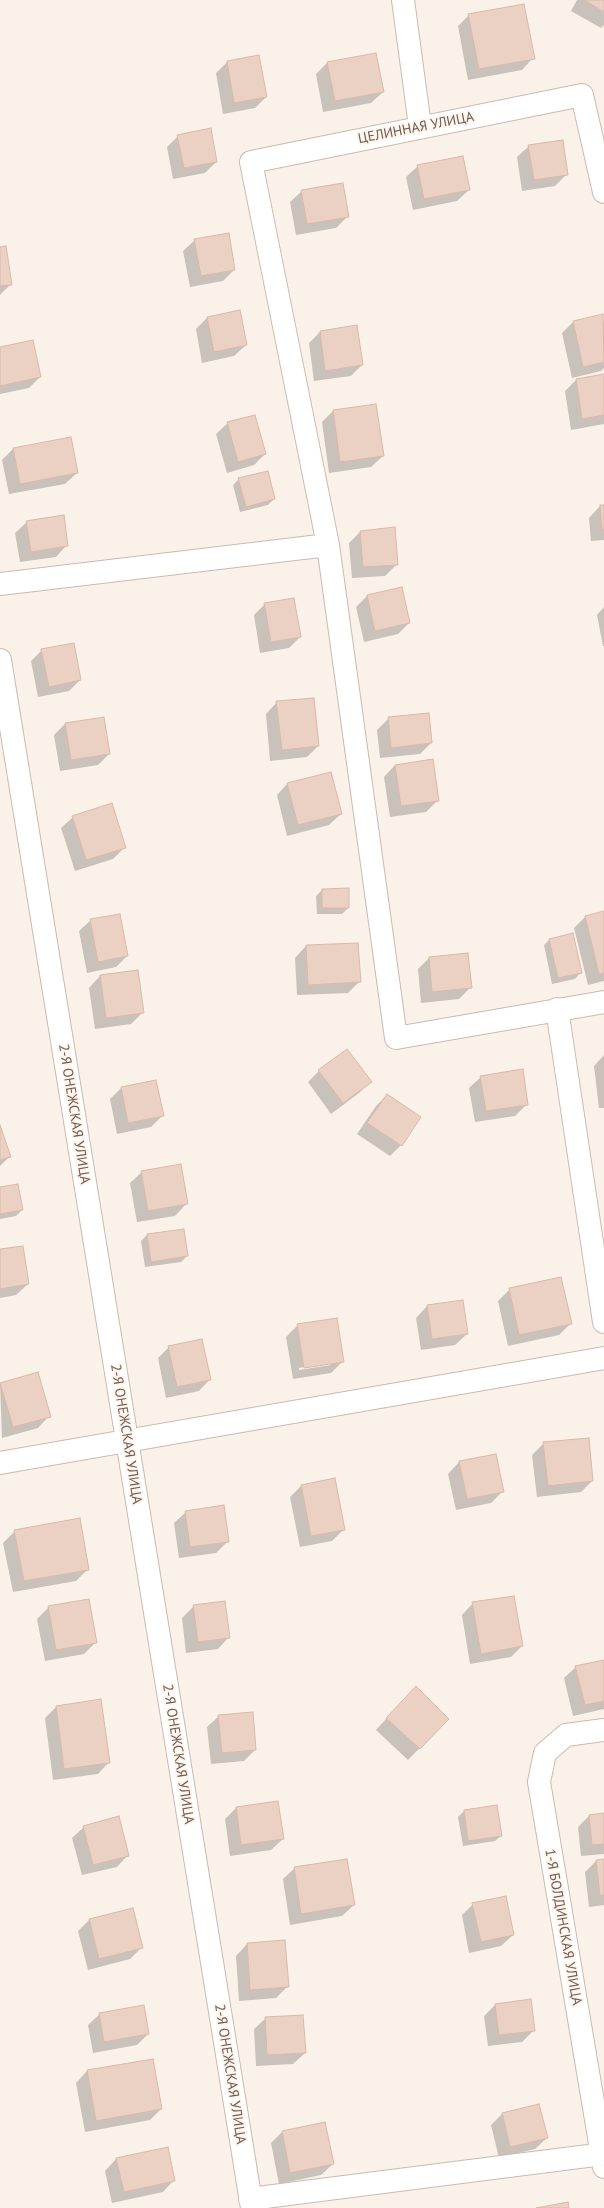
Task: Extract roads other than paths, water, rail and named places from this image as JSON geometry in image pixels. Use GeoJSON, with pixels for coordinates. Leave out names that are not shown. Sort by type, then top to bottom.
{"type":"FeatureCollection","features":[{"type":"Feature","properties":{"kind":"street"},"geometry":{"type":"LineString","coordinates":[[403,0],[420,126]]}},
{"type":"Feature","properties":{"kind":"street","name":"ЦЕЛИННАЯ УЛИЦА"},"geometry":{"type":"LineString","coordinates":[[328,546],[251,162],[420,126],[582,95],[604,192]]}},
{"type":"Feature","properties":{"kind":"street"},"geometry":{"type":"LineString","coordinates":[[0,584],[328,546],[396,1038],[604,1002]]}},
{"type":"Feature","properties":{"kind":"street","name":"2-Я ОНЕЖСКАЯ УЛИЦА"},"geometry":{"type":"LineString","coordinates":[[0,660],[251,2204]]}},
{"type":"Feature","properties":{"kind":"street"},"geometry":{"type":"LineString","coordinates":[[557,1010],[604,1322]]}},
{"type":"Feature","properties":{"kind":"street"},"geometry":{"type":"LineString","coordinates":[[0,1463],[128,1443],[604,1358]]}},
{"type":"Feature","properties":{"kind":"street","name":"1-Я БОЛДИНСКАЯ УЛИЦА"},"geometry":{"type":"LineString","coordinates":[[603,2158],[539,1782],[545,1753],[566,1735],[604,1730]]}},
{"type":"Feature","properties":{"kind":"street"},"geometry":{"type":"LineString","coordinates":[[251,2204],[603,2158]]}}]}
